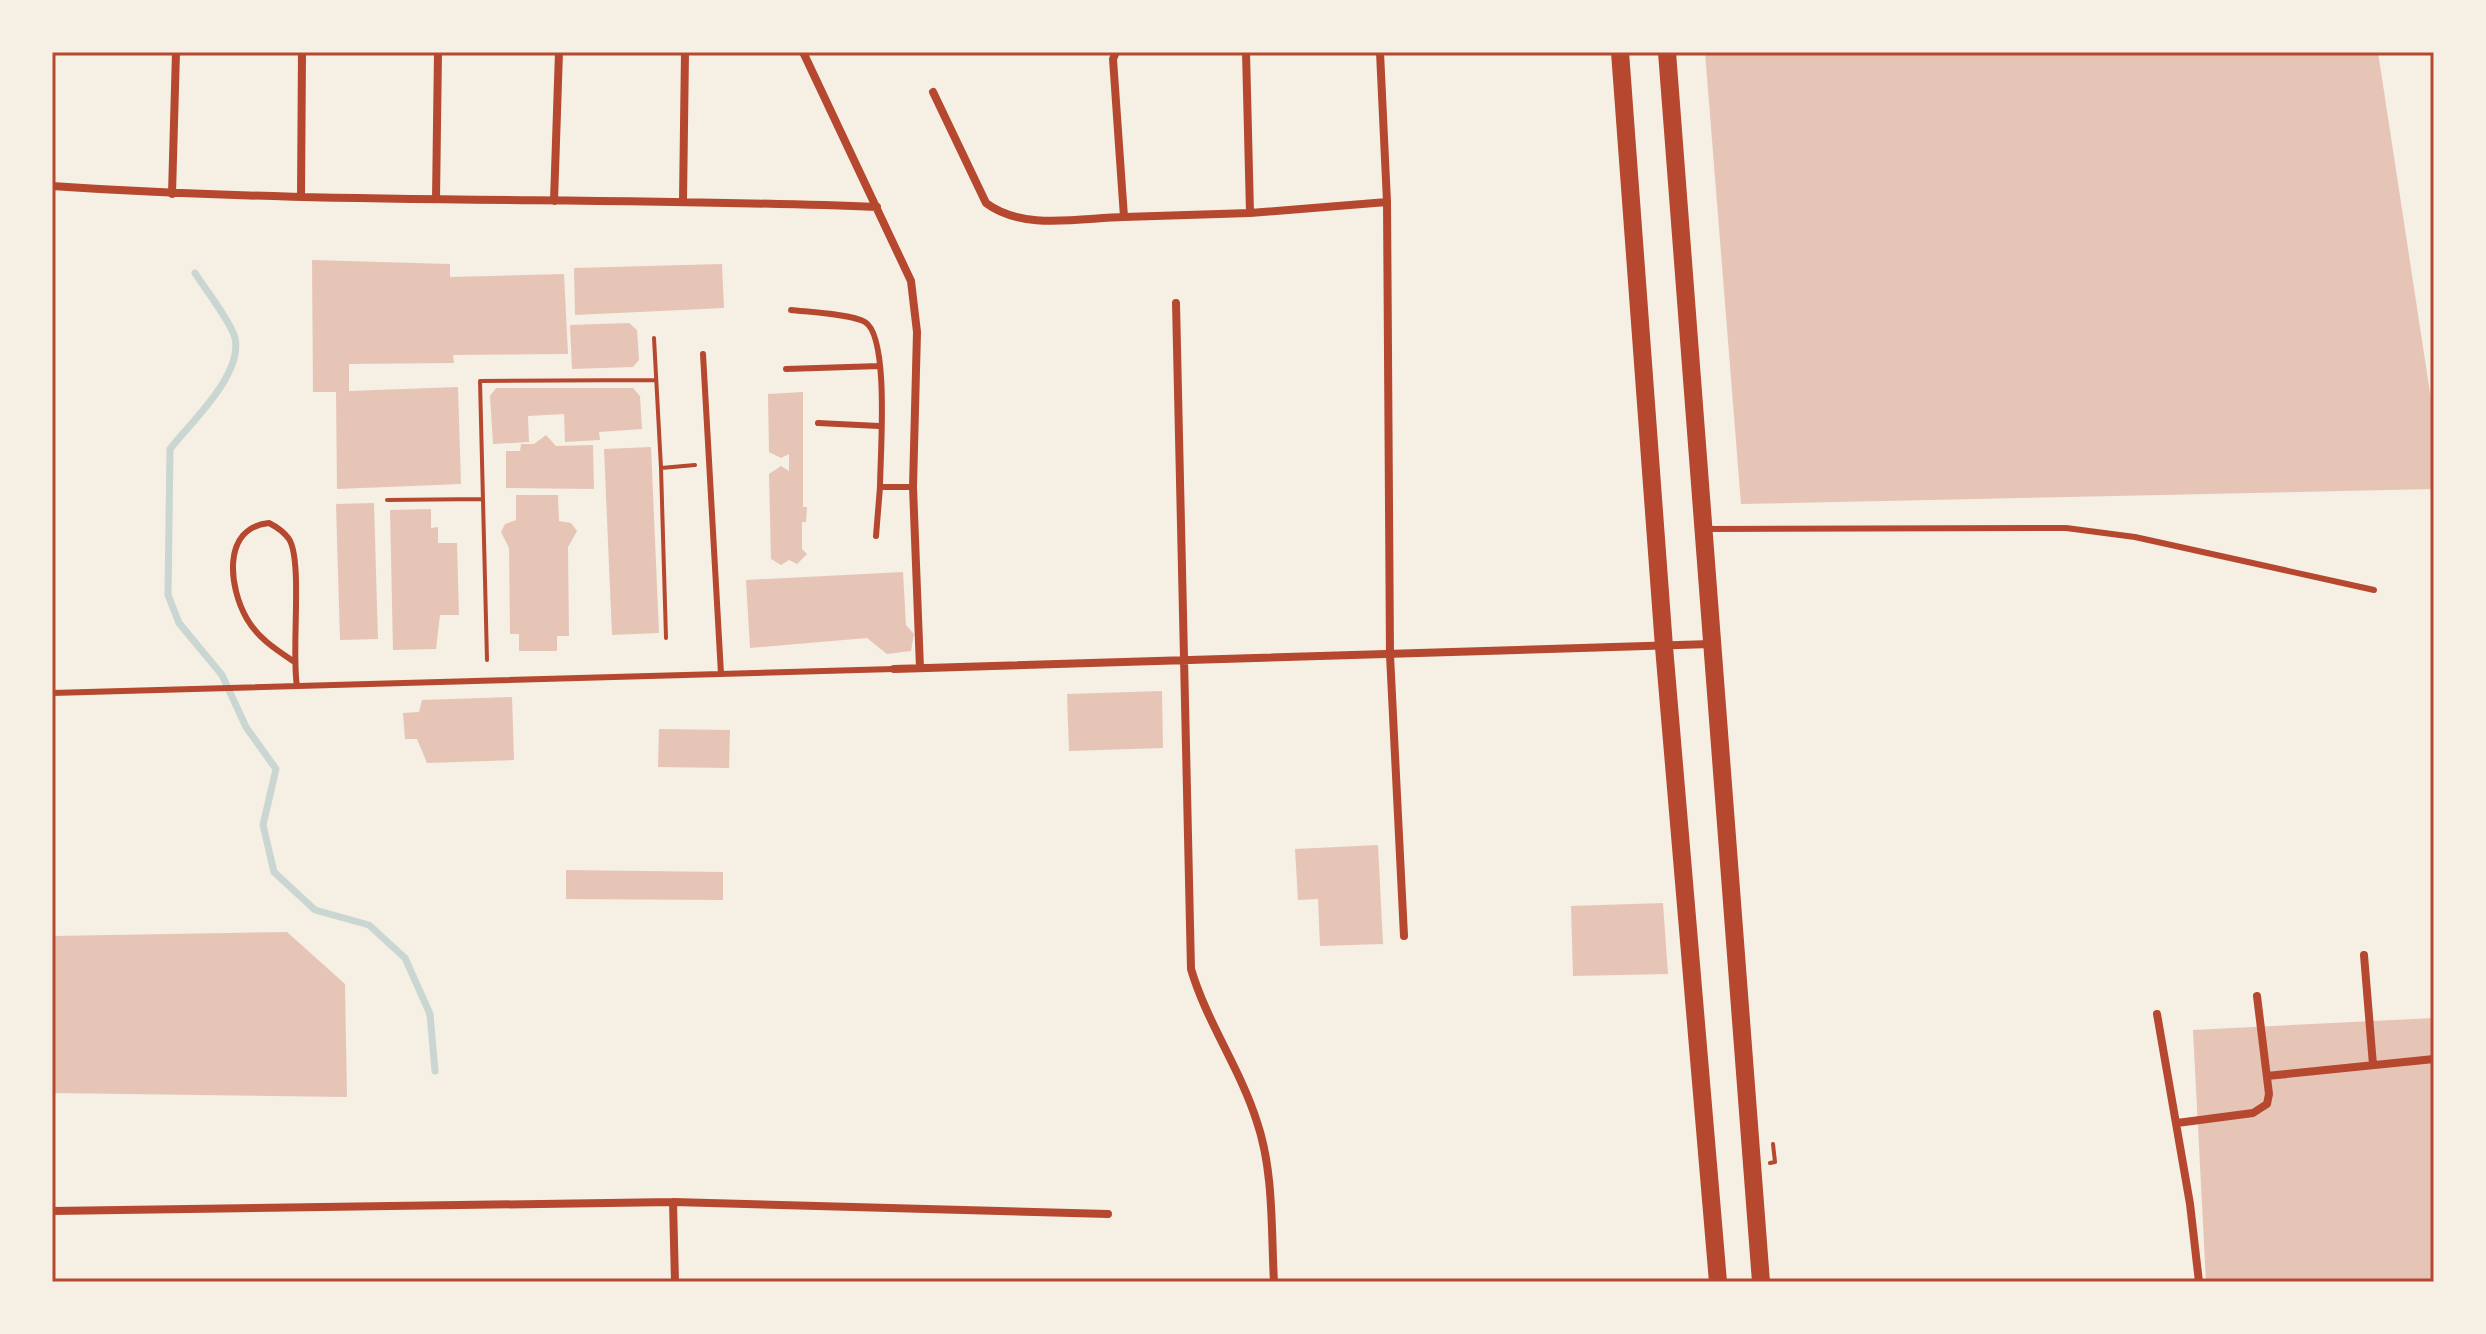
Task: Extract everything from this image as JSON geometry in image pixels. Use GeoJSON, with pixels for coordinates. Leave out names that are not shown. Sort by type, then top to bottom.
{"type":"FeatureCollection","features":[{"type":"Feature","properties":{"kind":"main road"},"geometry":{"type":"LineString","coordinates":[[1620,52],[1664,647],[1718,1282]]}},
{"type":"Feature","properties":{"kind":"main road"},"geometry":{"type":"LineString","coordinates":[[1667,52],[1701,530],[1761,1282]]}},
{"type":"Feature","properties":{"kind":"street"},"geometry":{"type":"LineString","coordinates":[[172,194],[176,52]]}},
{"type":"Feature","properties":{"kind":"street"},"geometry":{"type":"LineString","coordinates":[[301,197],[302,52]]}},
{"type":"Feature","properties":{"kind":"street"},"geometry":{"type":"LineString","coordinates":[[436,199],[438,52]]}},
{"type":"Feature","properties":{"kind":"street"},"geometry":{"type":"LineString","coordinates":[[554,201],[559,52]]}},
{"type":"Feature","properties":{"kind":"street"},"geometry":{"type":"LineString","coordinates":[[683,200],[685,52]]}},
{"type":"Feature","properties":{"kind":"street"},"geometry":{"type":"LineString","coordinates":[[803,52],[911,281],[917,332],[913,487],[920,668]]}},
{"type":"Feature","properties":{"kind":"street"},"geometry":{"type":"LineString","coordinates":[[1116,52],[1113,59],[1124,217]]}},
{"type":"Feature","properties":{"kind":"street"},"geometry":{"type":"LineString","coordinates":[[1246,52],[1250,213]]}},
{"type":"Feature","properties":{"kind":"street"},"geometry":{"type":"LineString","coordinates":[[1380,52],[1387,202],[1390,655],[1404,936]]}},
{"type":"Feature","properties":{"kind":"street"},"geometry":{"type":"LineString","coordinates":[[933,92],[986,203],[1000,213],[1024,220],[1250,213],[1387,202]]}},
{"type":"Feature","properties":{"kind":"street"},"geometry":{"type":"LineString","coordinates":[[52,186],[172,194],[554,201],[683,200],[877,207]]}},
{"type":"Feature","properties":{"kind":"street"},"geometry":{"type":"LineString","coordinates":[[1176,303],[1191,969],[1201,1004],[1236,1071],[1258,1123],[1268,1178],[1274,1282]]}},
{"type":"Feature","properties":{"kind":"street"},"geometry":{"type":"LineString","coordinates":[[894,669],[1711,644]]}},
{"type":"Feature","properties":{"kind":"street"},"geometry":{"type":"LineString","coordinates":[[2364,955],[2373,1065]]}},
{"type":"Feature","properties":{"kind":"street"},"geometry":{"type":"LineString","coordinates":[[2177,1123],[2259,1112],[2269,1099],[2257,996]]}},
{"type":"Feature","properties":{"kind":"street"},"geometry":{"type":"LineString","coordinates":[[2157,1014],[2177,1123],[2199,1282]]}},
{"type":"Feature","properties":{"kind":"street"},"geometry":{"type":"LineString","coordinates":[[2267,1076],[2434,1059]]}},
{"type":"Feature","properties":{"kind":"street"},"geometry":{"type":"LineString","coordinates":[[52,1211],[673,1202],[1108,1214]]}},
{"type":"Feature","properties":{"kind":"street"},"geometry":{"type":"LineString","coordinates":[[673,1202],[675,1282]]}},
{"type":"Feature","properties":{"kind":"lane"},"geometry":{"type":"LineString","coordinates":[[791,310],[864,322],[878,344],[880,487],[876,536]]}},
{"type":"Feature","properties":{"kind":"lane"},"geometry":{"type":"LineString","coordinates":[[703,354],[721,674]]}},
{"type":"Feature","properties":{"kind":"lane"},"geometry":{"type":"LineString","coordinates":[[786,369],[880,366]]}},
{"type":"Feature","properties":{"kind":"lane"},"geometry":{"type":"LineString","coordinates":[[818,423],[879,426]]}},
{"type":"Feature","properties":{"kind":"lane"},"geometry":{"type":"LineString","coordinates":[[880,487],[913,487]]}},
{"type":"Feature","properties":{"kind":"lane"},"geometry":{"type":"LineString","coordinates":[[293,661],[268,644],[247,619],[236,589],[232,556],[247,530],[256,525],[269,523],[291,541],[295,559],[293,661],[297,686]]}},
{"type":"Feature","properties":{"kind":"lane"},"geometry":{"type":"LineString","coordinates":[[1701,530],[2066,528],[2135,537],[2374,590]]}},
{"type":"Feature","properties":{"kind":"lane"},"geometry":{"type":"LineString","coordinates":[[52,693],[894,669]]}},
{"type":"Feature","properties":{"kind":"path"},"geometry":{"type":"LineString","coordinates":[[654,338],[666,638]]}},
{"type":"Feature","properties":{"kind":"path"},"geometry":{"type":"LineString","coordinates":[[487,660],[480,381],[656,380]]}},
{"type":"Feature","properties":{"kind":"path"},"geometry":{"type":"LineString","coordinates":[[661,468],[709,464]]}},
{"type":"Feature","properties":{"kind":"path"},"geometry":{"type":"LineString","coordinates":[[387,500],[483,499]]}},
{"type":"Feature","properties":{"kind":"building"},"geometry":{"type":"Polygon","coordinates":[[[1705,52],[2378,52],[2434,419],[2434,489],[1741,504],[1705,52]]]}},
{"type":"Feature","properties":{"kind":"building"},"geometry":{"type":"Polygon","coordinates":[[[312,260],[450,264],[450,277],[564,274],[568,354],[453,355],[454,363],[349,364],[349,391],[458,387],[461,484],[337,489],[336,392],[313,392],[312,260]]]}},
{"type":"Feature","properties":{"kind":"building"},"geometry":{"type":"Polygon","coordinates":[[[722,264],[724,308],[575,315],[574,268],[722,264]]]}},
{"type":"Feature","properties":{"kind":"building"},"geometry":{"type":"Polygon","coordinates":[[[629,323],[637,330],[639,360],[633,367],[572,369],[570,325],[629,323]]]}},
{"type":"Feature","properties":{"kind":"building"},"geometry":{"type":"Polygon","coordinates":[[[496,388],[633,388],[640,396],[642,429],[599,432],[600,440],[565,442],[564,414],[528,416],[529,442],[493,444],[490,396],[496,388]]]}},
{"type":"Feature","properties":{"kind":"building"},"geometry":{"type":"Polygon","coordinates":[[[803,392],[803,507],[807,507],[806,522],[802,522],[802,549],[807,554],[797,564],[789,560],[781,565],[771,559],[769,474],[781,466],[789,471],[789,454],[781,458],[769,452],[768,394],[803,392]]]}},
{"type":"Feature","properties":{"kind":"building"},"geometry":{"type":"Polygon","coordinates":[[[546,435],[556,446],[593,445],[594,489],[506,488],[506,451],[520,451],[521,444],[534,444],[546,435]]]}},
{"type":"Feature","properties":{"kind":"building"},"geometry":{"type":"Polygon","coordinates":[[[651,447],[659,633],[612,635],[604,449],[651,447]]]}},
{"type":"Feature","properties":{"kind":"building"},"geometry":{"type":"Polygon","coordinates":[[[516,495],[558,495],[559,521],[571,523],[577,531],[568,547],[569,636],[557,636],[557,651],[519,651],[519,634],[510,634],[509,548],[501,532],[505,524],[516,520],[516,495]]]}},
{"type":"Feature","properties":{"kind":"building"},"geometry":{"type":"Polygon","coordinates":[[[374,503],[378,639],[340,640],[336,504],[374,503]]]}},
{"type":"Feature","properties":{"kind":"building"},"geometry":{"type":"Polygon","coordinates":[[[431,509],[431,528],[438,527],[438,543],[457,543],[459,615],[440,615],[436,649],[393,650],[390,510],[431,509]]]}},
{"type":"Feature","properties":{"kind":"building"},"geometry":{"type":"Polygon","coordinates":[[[903,572],[906,625],[914,634],[911,651],[887,654],[867,638],[750,648],[746,580],[903,572]]]}},
{"type":"Feature","properties":{"kind":"building"},"geometry":{"type":"Polygon","coordinates":[[[1162,691],[1163,748],[1069,751],[1067,694],[1162,691]]]}},
{"type":"Feature","properties":{"kind":"building"},"geometry":{"type":"Polygon","coordinates":[[[512,697],[514,760],[427,763],[417,739],[405,739],[403,713],[419,712],[422,700],[512,697]]]}},
{"type":"Feature","properties":{"kind":"building"},"geometry":{"type":"Polygon","coordinates":[[[659,729],[730,730],[729,768],[658,767],[659,729]]]}},
{"type":"Feature","properties":{"kind":"building"},"geometry":{"type":"Polygon","coordinates":[[[1378,845],[1383,944],[1320,946],[1318,899],[1298,900],[1295,849],[1378,845]]]}},
{"type":"Feature","properties":{"kind":"building"},"geometry":{"type":"Polygon","coordinates":[[[566,870],[723,872],[723,900],[566,899],[566,870]]]}},
{"type":"Feature","properties":{"kind":"building"},"geometry":{"type":"Polygon","coordinates":[[[1663,903],[1668,974],[1573,976],[1571,906],[1663,903]]]}},
{"type":"Feature","properties":{"kind":"building"},"geometry":{"type":"Polygon","coordinates":[[[287,932],[345,984],[347,1097],[52,1093],[52,936],[287,932]]]}},
{"type":"Feature","properties":{"kind":"building"},"geometry":{"type":"Polygon","coordinates":[[[2434,1018],[2434,1282],[2206,1282],[2193,1030],[2434,1018]]]}},
{"type":"Feature","properties":{"kind":"waterway"},"geometry":{"type":"LineString","coordinates":[[195,273],[233,331],[235,352],[231,367],[213,397],[170,449],[168,595],[179,623],[222,675],[246,727],[276,769],[263,825],[274,872],[315,910],[369,925],[405,958],[430,1014],[435,1071]]}}]}
